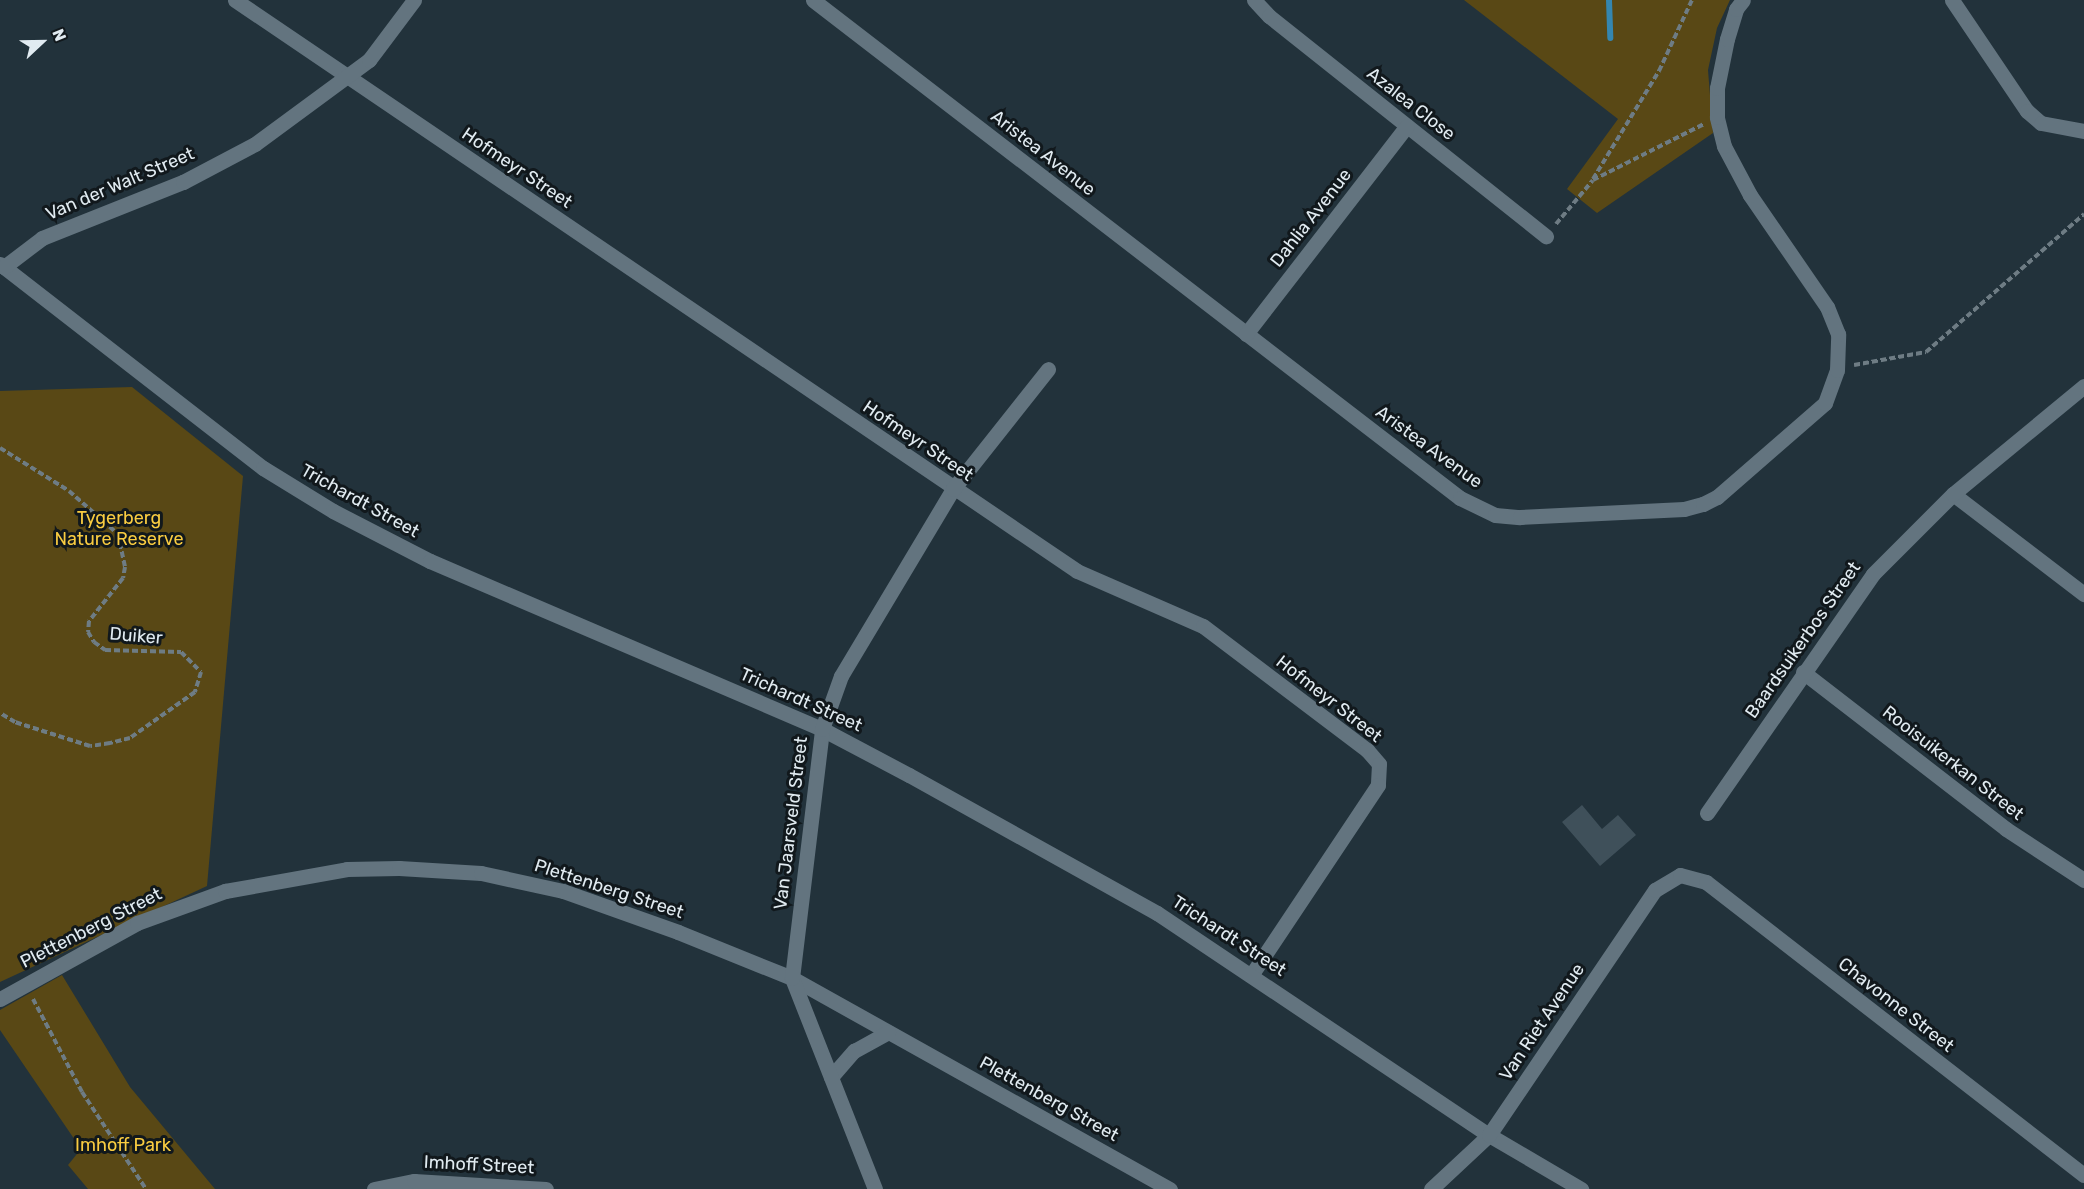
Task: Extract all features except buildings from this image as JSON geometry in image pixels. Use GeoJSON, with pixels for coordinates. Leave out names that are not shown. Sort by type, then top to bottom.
{"type":"FeatureCollection","features":[{"type":"Feature","properties":{"kind":"street","name":"Hofmeyr Street"},"geometry":{"type":"LineString","coordinates":[[235,0],[1077,571],[1203,626],[1366,750],[1379,764],[1378,785],[1252,974]]}},
{"type":"Feature","properties":{"kind":"street","name":"Van der Walt Street"},"geometry":{"type":"LineString","coordinates":[[2,266],[42,238],[183,182],[255,144],[369,60],[414,0]]}},
{"type":"Feature","properties":{"kind":"street","name":"Aristea Avenue"},"geometry":{"type":"LineString","coordinates":[[813,0],[1460,498],[1495,515],[1520,517],[1684,509],[1703,504],[1718,497],[1825,403],[1837,370],[1838,334],[1827,307],[1750,195],[1724,146],[1717,117],[1718,88],[1727,39],[1736,9],[1743,0]]}},
{"type":"Feature","properties":{"kind":"street","name":"Azalea Close"},"geometry":{"type":"LineString","coordinates":[[1254,0],[1269,16],[1546,236]]}},
{"type":"Feature","properties":{"kind":"street"},"geometry":{"type":"LineString","coordinates":[[1952,0],[2027,111],[2041,123],[2084,131]]}},
{"type":"Feature","properties":{"kind":"street","name":"Dahlia Avenue"},"geometry":{"type":"LineString","coordinates":[[1246,334],[1407,126]]}},
{"type":"Feature","properties":{"kind":"street","name":"Trichardt Street"},"geometry":{"type":"LineString","coordinates":[[2,266],[263,468],[333,511],[430,561],[822,729],[1157,913],[1252,974],[1489,1136],[1581,1189]]}},
{"type":"Feature","properties":{"kind":"street","name":"Van Jaarsveld Street"},"geometry":{"type":"LineString","coordinates":[[875,1189],[792,978],[822,729],[841,676],[953,489],[1048,369]]}},
{"type":"Feature","properties":{"kind":"street","name":"Baardsuikerbos Street"},"geometry":{"type":"LineString","coordinates":[[1707,813],[1873,574],[1953,494],[2084,386]]}},
{"type":"Feature","properties":{"kind":"street"},"geometry":{"type":"LineString","coordinates":[[1953,494],[2084,594]]}},
{"type":"Feature","properties":{"kind":"street","name":"Rooisuikerkan Street"},"geometry":{"type":"LineString","coordinates":[[1803,672],[2006,829],[2084,880]]}},
{"type":"Feature","properties":{"kind":"street","name":"Plettenberg Street"},"geometry":{"type":"LineString","coordinates":[[0,999],[24,983],[137,923],[197,899],[311,874],[399,868],[480,873],[563,891],[792,978],[1170,1189]]}},
{"type":"Feature","properties":{"kind":"street","name":"Van Riet Avenue"},"geometry":{"type":"LineString","coordinates":[[1431,1189],[1489,1136],[1655,890],[1680,875]]}},
{"type":"Feature","properties":{"kind":"street","name":"Chavonne Street"},"geometry":{"type":"LineString","coordinates":[[1680,875],[1706,882],[2084,1175]]}},
{"type":"Feature","properties":{"kind":"street"},"geometry":{"type":"LineString","coordinates":[[831,1077],[854,1051],[888,1032]]}},
{"type":"Feature","properties":{"kind":"street","name":"Imhoff Street"},"geometry":{"type":"LineString","coordinates":[[374,1189],[414,1181],[546,1189]]}},
{"type":"Feature","properties":{"kind":"path"},"geometry":{"type":"LineString","coordinates":[[1546,236],[1593,180],[1659,71],[1692,0]]}},
{"type":"Feature","properties":{"kind":"path"},"geometry":{"type":"LineString","coordinates":[[1593,180],[1717,117]]}},
{"type":"Feature","properties":{"kind":"path"},"geometry":{"type":"LineString","coordinates":[[1837,370],[1926,352],[2084,214]]}},
{"type":"Feature","properties":{"kind":"path","name":"Duiker"},"geometry":{"type":"LineString","coordinates":[[0,448],[69,491],[118,534],[125,567],[123,578],[89,621],[88,632],[94,642],[105,650],[181,652],[201,672],[195,692],[130,738],[110,743],[90,746],[15,722],[0,713]]}},
{"type":"Feature","properties":{"kind":"path"},"geometry":{"type":"LineString","coordinates":[[24,983],[82,1092],[146,1189]]}},
{"type":"Feature","properties":{"kind":"green space"},"geometry":{"type":"Polygon","coordinates":[[[1464,0],[1730,0],[1717,28],[1708,70],[1713,133],[1597,213],[1567,189],[1618,119],[1464,0]]]}},
{"type":"Feature","properties":{"kind":"green space","name":"Tygerberg Nature Reserve"},"geometry":{"type":"Polygon","coordinates":[[[132,387],[243,476],[207,886],[0,982],[0,391],[132,387]]]}},
{"type":"Feature","properties":{"kind":"green space","name":"Imhoff Park"},"geometry":{"type":"Polygon","coordinates":[[[62,975],[130,1087],[215,1189],[88,1189],[68,1165],[81,1149],[0,1030],[0,1010],[62,975]]]}},
{"type":"Feature","properties":{"kind":"waterway"},"geometry":{"type":"LineString","coordinates":[[1609,0],[1610,38]]}}]}
